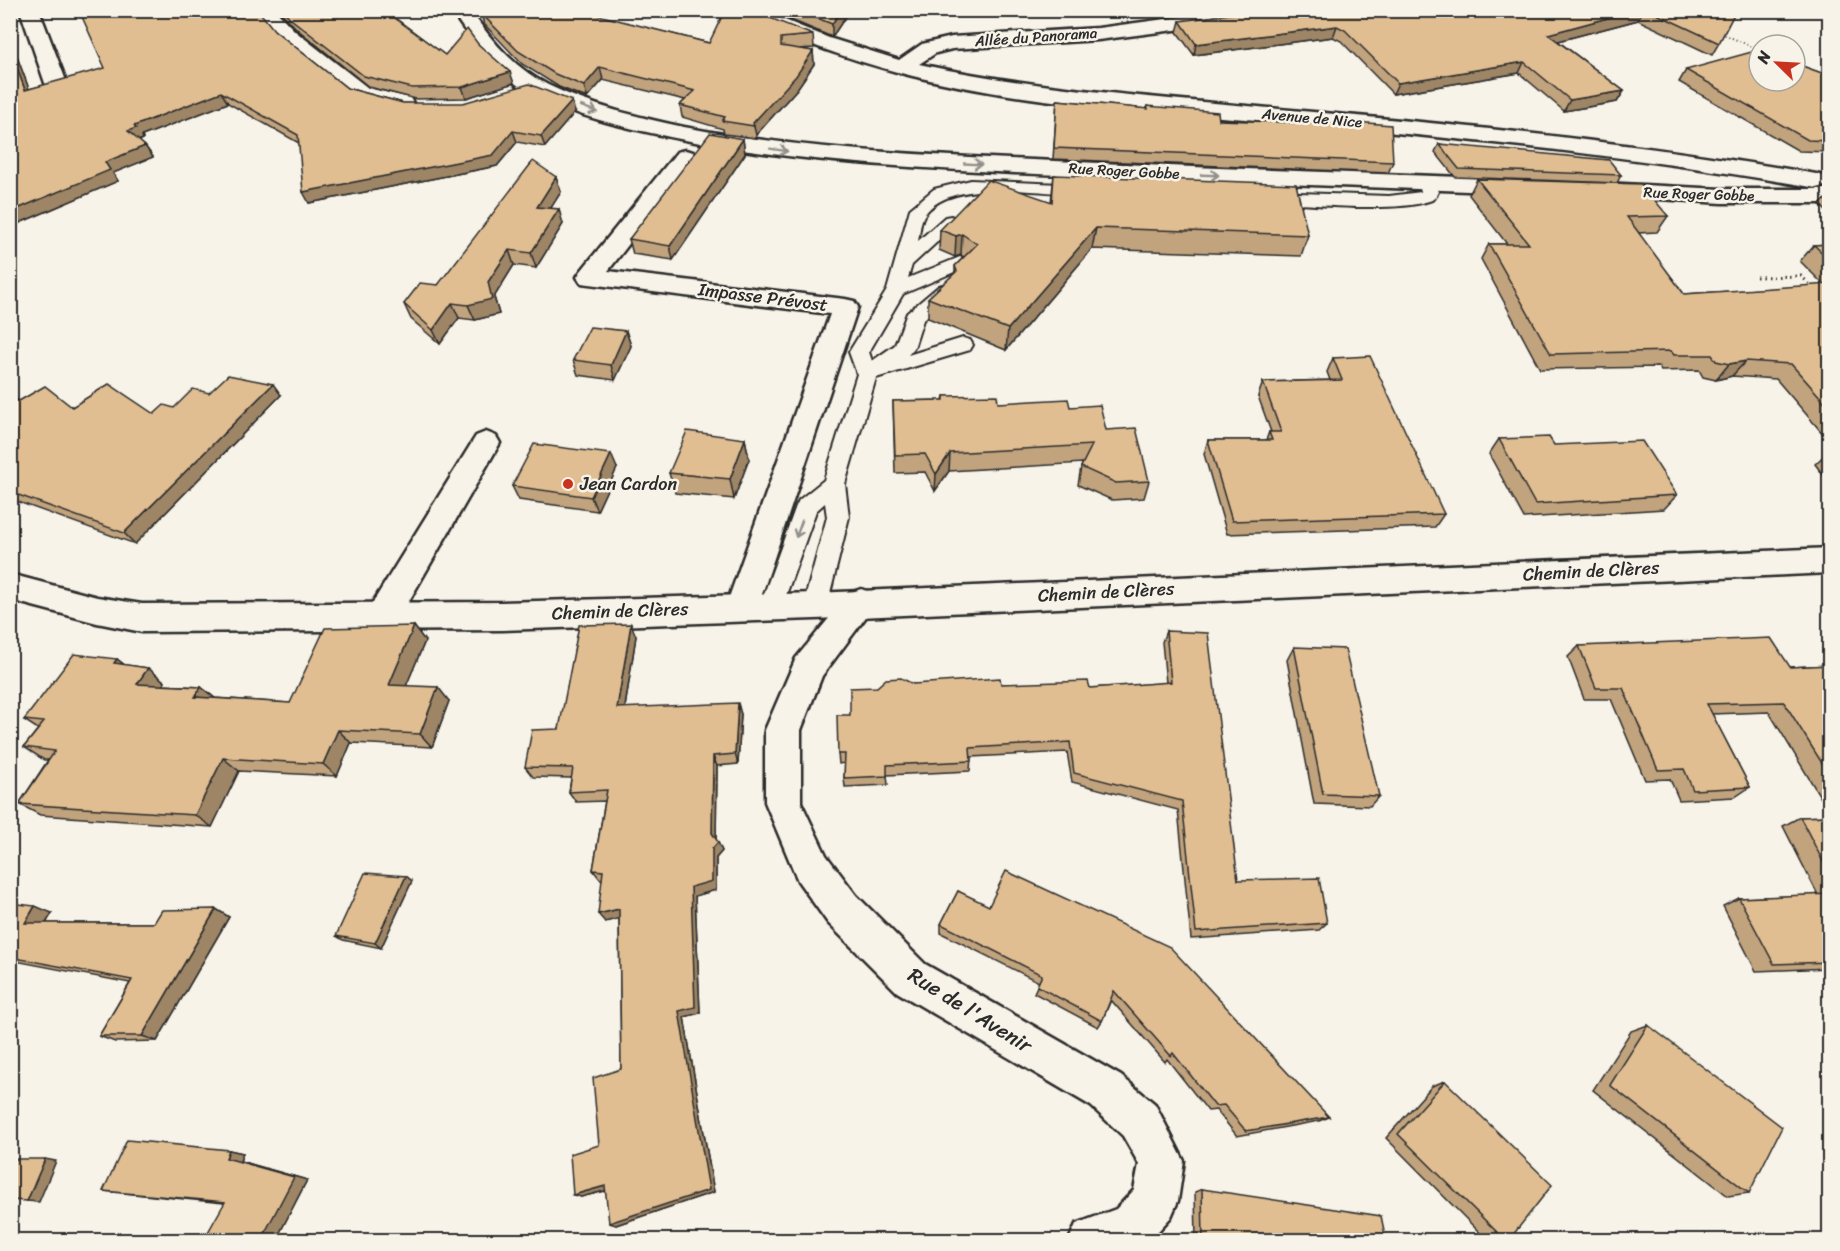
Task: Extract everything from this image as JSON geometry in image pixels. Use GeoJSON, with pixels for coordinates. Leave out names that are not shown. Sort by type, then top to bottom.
{"type":"FeatureCollection","features":[{"type":"Feature","properties":{"kind":"street"},"geometry":{"type":"LineString","coordinates":[[29,10],[57,86]]}},
{"type":"Feature","properties":{"kind":"street"},"geometry":{"type":"LineString","coordinates":[[264,10],[288,35],[361,93],[416,107],[426,107]]}},
{"type":"Feature","properties":{"kind":"street","name":"Rue Roger Gobbe"},"geometry":{"type":"LineString","coordinates":[[460,10],[482,41],[520,78],[535,86],[609,117],[680,133],[787,151],[1156,173],[1544,188]]}},
{"type":"Feature","properties":{"kind":"street","name":"Avenue de Nice"},"geometry":{"type":"LineString","coordinates":[[743,10],[858,54],[902,67],[1054,93],[1471,132],[1765,172],[1830,184]]}},
{"type":"Feature","properties":{"kind":"street","name":"Allée du Panorama"},"geometry":{"type":"LineString","coordinates":[[902,67],[929,48],[952,43],[1098,34],[1282,10]]}},
{"type":"Feature","properties":{"kind":"street"},"geometry":{"type":"LineString","coordinates":[[509,95],[535,86]]}},
{"type":"Feature","properties":{"kind":"street","name":"Impasse Prévost"},"geometry":{"type":"LineString","coordinates":[[685,158],[590,277],[845,307],[757,606]]}},
{"type":"Feature","properties":{"kind":"street","name":"Rue Roger Gobbe"},"geometry":{"type":"LineString","coordinates":[[1580,189],[1722,196],[1830,196]]}},
{"type":"Feature","properties":{"kind":"street"},"geometry":{"type":"LineString","coordinates":[[382,617],[486,443]]}},
{"type":"Feature","properties":{"kind":"street","name":"Chemin de Clères"},"geometry":{"type":"LineString","coordinates":[[10,587],[97,610],[142,618],[502,616],[757,606],[815,606],[861,602],[1830,560]]}},
{"type":"Feature","properties":{"kind":"street","name":"Rue de l'Avenir"},"geometry":{"type":"LineString","coordinates":[[861,602],[808,668],[783,730],[783,802],[812,868],[842,909],[911,978],[1106,1091],[1139,1120],[1162,1161],[1155,1201],[1131,1227],[1092,1240]]}},
{"type":"Feature","properties":{"kind":"lane"},"geometry":{"type":"LineString","coordinates":[[1246,196],[1389,201],[1426,197],[1430,192],[1426,182]]}},
{"type":"Feature","properties":{"kind":"lane"},"geometry":{"type":"LineString","coordinates":[[815,606],[838,517],[834,484],[867,374],[859,352],[896,290],[916,213],[940,193],[971,185],[1104,191]]}},
{"type":"Feature","properties":{"kind":"lane"},"geometry":{"type":"LineString","coordinates":[[997,187],[1042,203]]}},
{"type":"Feature","properties":{"kind":"lane"},"geometry":{"type":"LineString","coordinates":[[902,264],[951,220]]}},
{"type":"Feature","properties":{"kind":"lane"},"geometry":{"type":"LineString","coordinates":[[896,290],[960,263]]}},
{"type":"Feature","properties":{"kind":"lane"},"geometry":{"type":"LineString","coordinates":[[867,374],[904,348],[914,317],[946,290]]}},
{"type":"Feature","properties":{"kind":"lane"},"geometry":{"type":"LineString","coordinates":[[867,374],[963,345]]}},
{"type":"Feature","properties":{"kind":"lane"},"geometry":{"type":"LineString","coordinates":[[757,606],[807,506],[834,484]]}},
{"type":"Feature","properties":{"kind":"path"},"geometry":{"type":"LineString","coordinates":[[1720,33],[1747,45]]}},
{"type":"Feature","properties":{"kind":"path"},"geometry":{"type":"LineString","coordinates":[[1756,277],[1802,276],[1822,297]]}},
{"type":"Feature","properties":{"kind":"building"},"geometry":{"type":"Polygon","coordinates":[[[79,10],[258,10],[274,30],[347,88],[403,103],[463,103],[529,84],[572,101],[541,136],[513,131],[493,155],[303,192],[298,135],[221,92],[134,126],[136,128],[128,131],[145,146],[105,162],[110,170],[10,212],[10,49],[25,90],[105,68],[79,10]]]}},
{"type":"Feature","properties":{"kind":"building"},"geometry":{"type":"Polygon","coordinates":[[[283,10],[384,10],[445,55],[467,29],[478,44],[510,72],[462,87],[412,88],[364,76],[291,19],[283,10]]]}},
{"type":"Feature","properties":{"kind":"building"},"geometry":{"type":"Polygon","coordinates":[[[481,10],[578,10],[709,43],[725,10],[750,10],[813,35],[781,38],[781,46],[813,51],[796,76],[753,123],[754,126],[722,121],[725,117],[680,105],[695,91],[600,67],[584,86],[555,74],[518,51],[480,12],[481,10]]]}},
{"type":"Feature","properties":{"kind":"building"},"geometry":{"type":"Polygon","coordinates":[[[797,10],[841,10],[832,24],[797,10]]]}},
{"type":"Feature","properties":{"kind":"building"},"geometry":{"type":"Polygon","coordinates":[[[1260,10],[1637,10],[1548,34],[1624,91],[1570,100],[1524,62],[1398,83],[1345,30],[1337,26],[1196,44],[1180,21],[1260,10]]]}},
{"type":"Feature","properties":{"kind":"building"},"geometry":{"type":"Polygon","coordinates":[[[1648,10],[1736,10],[1719,43],[1648,10]]]}},
{"type":"Feature","properties":{"kind":"building"},"geometry":{"type":"Polygon","coordinates":[[[1747,53],[1747,93],[1807,93],[1807,68],[1830,76],[1830,141],[1808,140],[1686,70],[1747,53]]]}},
{"type":"Feature","properties":{"kind":"building"},"geometry":{"type":"Polygon","coordinates":[[[1057,100],[1148,109],[1147,106],[1218,112],[1219,120],[1344,124],[1344,121],[1391,125],[1393,162],[1054,148],[1057,100]]]}},
{"type":"Feature","properties":{"kind":"building"},"geometry":{"type":"Polygon","coordinates":[[[710,133],[743,139],[670,246],[629,239],[710,133]]]}},
{"type":"Feature","properties":{"kind":"building"},"geometry":{"type":"Polygon","coordinates":[[[1439,144],[1609,160],[1621,175],[1459,169],[1439,144]]]}},
{"type":"Feature","properties":{"kind":"building"},"geometry":{"type":"Polygon","coordinates":[[[533,161],[556,177],[537,207],[559,209],[531,253],[509,250],[488,282],[492,299],[468,305],[452,303],[433,330],[404,304],[420,283],[438,285],[533,161]]]}},
{"type":"Feature","properties":{"kind":"building"},"geometry":{"type":"Polygon","coordinates":[[[1054,175],[1296,184],[1308,235],[1096,228],[1008,329],[928,298],[957,271],[955,266],[977,244],[962,234],[956,236],[940,230],[988,180],[1052,202],[1054,175]]]}},
{"type":"Feature","properties":{"kind":"building"},"geometry":{"type":"Polygon","coordinates":[[[1477,179],[1641,184],[1668,216],[1627,217],[1684,294],[1830,284],[1830,408],[1791,364],[1746,361],[1729,364],[1716,361],[1712,355],[1674,355],[1671,351],[1551,354],[1489,244],[1529,244],[1477,179]]]}},
{"type":"Feature","properties":{"kind":"building"},"geometry":{"type":"Polygon","coordinates":[[[1830,244],[1830,260],[1814,245],[1830,244]]]}},
{"type":"Feature","properties":{"kind":"building"},"geometry":{"type":"Polygon","coordinates":[[[590,327],[626,331],[611,365],[573,360],[590,327]]]}},
{"type":"Feature","properties":{"kind":"building"},"geometry":{"type":"Polygon","coordinates":[[[1370,356],[1444,514],[1232,521],[1208,440],[1272,440],[1269,432],[1281,432],[1263,382],[1342,380],[1333,358],[1370,356]]]}},
{"type":"Feature","properties":{"kind":"building"},"geometry":{"type":"Polygon","coordinates":[[[228,375],[273,384],[124,533],[10,492],[10,395],[19,401],[45,386],[72,407],[109,384],[154,414],[164,405],[174,408],[193,389],[209,393],[228,375]]]}},
{"type":"Feature","properties":{"kind":"building"},"geometry":{"type":"Polygon","coordinates":[[[997,395],[998,403],[1068,399],[1070,407],[1100,405],[1106,430],[1136,428],[1149,481],[1116,483],[1081,467],[1092,445],[950,453],[936,474],[925,454],[895,455],[893,401],[944,400],[944,396],[997,395]]]}},
{"type":"Feature","properties":{"kind":"building"},"geometry":{"type":"Polygon","coordinates":[[[687,431],[745,439],[730,479],[669,473],[687,431]]]}},
{"type":"Feature","properties":{"kind":"building"},"geometry":{"type":"Polygon","coordinates":[[[1549,437],[1554,445],[1642,441],[1677,495],[1535,504],[1499,439],[1549,437]]]}},
{"type":"Feature","properties":{"kind":"building"},"geometry":{"type":"Polygon","coordinates":[[[534,444],[611,454],[591,497],[512,486],[534,444]]]}},
{"type":"Feature","properties":{"kind":"building"},"geometry":{"type":"Polygon","coordinates":[[[631,624],[617,708],[738,703],[735,754],[713,756],[712,833],[718,842],[712,849],[712,881],[691,887],[695,1007],[679,1011],[709,1190],[609,1223],[605,1186],[573,1195],[570,1154],[599,1145],[593,1078],[621,1069],[619,909],[598,914],[603,871],[593,870],[607,790],[569,792],[573,768],[525,767],[532,730],[559,729],[579,625],[631,624]]]}},
{"type":"Feature","properties":{"kind":"building"},"geometry":{"type":"Polygon","coordinates":[[[414,626],[389,685],[438,687],[420,734],[338,730],[323,764],[223,758],[195,815],[19,804],[55,751],[24,747],[44,722],[24,720],[74,654],[117,659],[114,663],[148,668],[137,684],[201,687],[195,697],[290,703],[325,628],[414,626]]]}},
{"type":"Feature","properties":{"kind":"building"},"geometry":{"type":"Polygon","coordinates":[[[1166,631],[1208,633],[1238,880],[1319,878],[1327,923],[1196,932],[1182,801],[1074,773],[1070,742],[970,748],[971,761],[887,765],[887,776],[844,778],[845,754],[838,754],[837,715],[850,715],[850,688],[877,687],[886,679],[901,678],[913,684],[1000,678],[1001,684],[1088,681],[1090,688],[1171,682],[1166,631]]]}},
{"type":"Feature","properties":{"kind":"building"},"geometry":{"type":"Polygon","coordinates":[[[1771,638],[1790,667],[1830,665],[1830,776],[1784,702],[1707,704],[1750,787],[1693,790],[1684,769],[1658,770],[1623,688],[1596,688],[1579,646],[1771,638]]]}},
{"type":"Feature","properties":{"kind":"building"},"geometry":{"type":"Polygon","coordinates":[[[1294,647],[1345,649],[1379,796],[1323,794],[1294,647]]]}},
{"type":"Feature","properties":{"kind":"building"},"geometry":{"type":"Polygon","coordinates":[[[1830,816],[1830,875],[1800,817],[1830,816]]]}},
{"type":"Feature","properties":{"kind":"building"},"geometry":{"type":"Polygon","coordinates":[[[1006,871],[1170,947],[1329,1117],[1246,1131],[1224,1105],[1215,1106],[1173,1053],[1171,1056],[1114,991],[1102,1021],[1037,986],[1042,975],[941,924],[958,891],[989,906],[1006,871]]]}},
{"type":"Feature","properties":{"kind":"building"},"geometry":{"type":"Polygon","coordinates":[[[365,873],[406,876],[375,943],[336,936],[365,873]]]}},
{"type":"Feature","properties":{"kind":"building"},"geometry":{"type":"Polygon","coordinates":[[[1830,894],[1830,962],[1774,964],[1739,898],[1830,894]]]}},
{"type":"Feature","properties":{"kind":"building"},"geometry":{"type":"Polygon","coordinates":[[[10,903],[35,906],[25,923],[154,923],[162,910],[216,909],[142,1036],[99,1036],[132,980],[10,957],[10,903]]]}},
{"type":"Feature","properties":{"kind":"building"},"geometry":{"type":"Polygon","coordinates":[[[1648,1025],[1782,1127],[1749,1193],[1610,1085],[1648,1025]]]}},
{"type":"Feature","properties":{"kind":"building"},"geometry":{"type":"Polygon","coordinates":[[[1445,1081],[1552,1185],[1509,1240],[1505,1240],[1398,1134],[1445,1081]]]}},
{"type":"Feature","properties":{"kind":"building"},"geometry":{"type":"Polygon","coordinates":[[[127,1140],[229,1150],[226,1158],[294,1177],[261,1240],[233,1240],[207,1234],[225,1202],[103,1191],[127,1140]]]}},
{"type":"Feature","properties":{"kind":"building"},"geometry":{"type":"Polygon","coordinates":[[[10,1159],[45,1159],[27,1201],[10,1200],[10,1159]]]}},
{"type":"Feature","properties":{"kind":"building"},"geometry":{"type":"Polygon","coordinates":[[[1202,1189],[1381,1216],[1386,1240],[1203,1240],[1202,1189]]]}},
{"type":"Feature","properties":{"kind":"place","name":"Jean Cardon"},"geometry":{"type":"Point","coordinates":[568,484]}}]}
